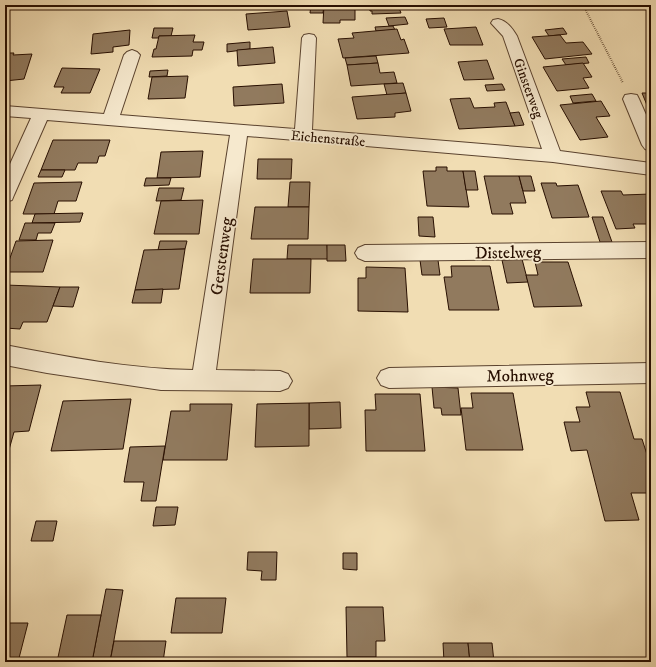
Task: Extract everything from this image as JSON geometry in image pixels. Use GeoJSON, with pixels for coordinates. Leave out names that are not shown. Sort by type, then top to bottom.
{"type":"FeatureCollection","features":[{"type":"Feature","properties":{"kind":"street","name":"Ginsterweg"},"geometry":{"type":"LineString","coordinates":[[498,23],[510,36],[553,156]]}},
{"type":"Feature","properties":{"kind":"street"},"geometry":{"type":"LineString","coordinates":[[303,136],[309,38]]}},
{"type":"Feature","properties":{"kind":"street"},"geometry":{"type":"LineString","coordinates":[[110,119],[132,55]]}},
{"type":"Feature","properties":{"kind":"street"},"geometry":{"type":"LineString","coordinates":[[631,99],[651,145]]}},
{"type":"Feature","properties":{"kind":"street","name":"Eichenstraße"},"geometry":{"type":"LineString","coordinates":[[5,111],[553,156],[651,169]]}},
{"type":"Feature","properties":{"kind":"street"},"geometry":{"type":"LineString","coordinates":[[5,195],[41,114]]}},
{"type":"Feature","properties":{"kind":"street","name":"Gerstenweg"},"geometry":{"type":"LineString","coordinates":[[203,381],[239,131]]}},
{"type":"Feature","properties":{"kind":"street","name":"Distelweg"},"geometry":{"type":"LineString","coordinates":[[365,253],[651,250]]}},
{"type":"Feature","properties":{"kind":"street"},"geometry":{"type":"LineString","coordinates":[[5,355],[132,376],[203,381],[280,381]]}},
{"type":"Feature","properties":{"kind":"street","name":"Mohnweg"},"geometry":{"type":"LineString","coordinates":[[389,378],[651,373]]}},
{"type":"Feature","properties":{"kind":"path"},"geometry":{"type":"LineString","coordinates":[[583,5],[631,99]]}},
{"type":"Feature","properties":{"kind":"building"},"geometry":{"type":"Polygon","coordinates":[[[311,5],[324,5],[323,13],[310,13],[311,5]]]}},
{"type":"Feature","properties":{"kind":"building"},"geometry":{"type":"Polygon","coordinates":[[[324,5],[355,5],[355,20],[340,20],[340,23],[323,23],[324,5]]]}},
{"type":"Feature","properties":{"kind":"building"},"geometry":{"type":"Polygon","coordinates":[[[369,5],[402,5],[402,8],[399,8],[401,13],[372,14],[369,5]]]}},
{"type":"Feature","properties":{"kind":"building"},"geometry":{"type":"Polygon","coordinates":[[[439,5],[462,5],[462,6],[440,7],[439,5]]]}},
{"type":"Feature","properties":{"kind":"building"},"geometry":{"type":"Polygon","coordinates":[[[287,11],[290,27],[248,30],[246,14],[287,11]]]}},
{"type":"Feature","properties":{"kind":"building"},"geometry":{"type":"Polygon","coordinates":[[[405,17],[408,24],[389,26],[386,18],[405,17]]]}},
{"type":"Feature","properties":{"kind":"building"},"geometry":{"type":"Polygon","coordinates":[[[444,18],[447,27],[429,28],[426,19],[444,18]]]}},
{"type":"Feature","properties":{"kind":"building"},"geometry":{"type":"Polygon","coordinates":[[[393,26],[395,30],[376,31],[375,27],[393,26]]]}},
{"type":"Feature","properties":{"kind":"building"},"geometry":{"type":"Polygon","coordinates":[[[476,27],[483,45],[450,45],[444,29],[476,27]]]}},
{"type":"Feature","properties":{"kind":"building"},"geometry":{"type":"Polygon","coordinates":[[[154,28],[173,28],[171,36],[159,36],[159,38],[152,38],[154,28]]]}},
{"type":"Feature","properties":{"kind":"building"},"geometry":{"type":"Polygon","coordinates":[[[563,28],[567,34],[549,36],[545,30],[563,28]]]}},
{"type":"Feature","properties":{"kind":"building"},"geometry":{"type":"Polygon","coordinates":[[[397,29],[401,40],[404,39],[409,53],[343,58],[338,39],[354,38],[352,33],[397,29]]]}},
{"type":"Feature","properties":{"kind":"building"},"geometry":{"type":"Polygon","coordinates":[[[130,30],[129,45],[113,47],[113,52],[91,54],[93,34],[130,30]]]}},
{"type":"Feature","properties":{"kind":"building"},"geometry":{"type":"Polygon","coordinates":[[[195,35],[193,42],[204,42],[202,50],[193,50],[192,56],[152,57],[154,49],[156,49],[159,36],[195,35]]]}},
{"type":"Feature","properties":{"kind":"building"},"geometry":{"type":"Polygon","coordinates":[[[560,35],[566,43],[583,42],[592,54],[545,59],[532,37],[560,35]]]}},
{"type":"Feature","properties":{"kind":"building"},"geometry":{"type":"Polygon","coordinates":[[[250,42],[250,49],[227,52],[227,44],[250,42]]]}},
{"type":"Feature","properties":{"kind":"building"},"geometry":{"type":"Polygon","coordinates":[[[273,47],[275,63],[238,66],[237,50],[273,47]]]}},
{"type":"Feature","properties":{"kind":"building"},"geometry":{"type":"Polygon","coordinates":[[[5,53],[14,53],[13,55],[32,54],[24,79],[5,81],[5,53]]]}},
{"type":"Feature","properties":{"kind":"building"},"geometry":{"type":"Polygon","coordinates":[[[376,56],[378,63],[347,65],[345,58],[376,56]]]}},
{"type":"Feature","properties":{"kind":"building"},"geometry":{"type":"Polygon","coordinates":[[[586,57],[589,63],[566,65],[562,59],[586,57]]]}},
{"type":"Feature","properties":{"kind":"building"},"geometry":{"type":"Polygon","coordinates":[[[487,60],[494,79],[464,80],[458,62],[487,60]]]}},
{"type":"Feature","properties":{"kind":"building"},"geometry":{"type":"Polygon","coordinates":[[[378,63],[380,73],[394,72],[397,83],[351,86],[347,65],[378,63]]]}},
{"type":"Feature","properties":{"kind":"building"},"geometry":{"type":"Polygon","coordinates":[[[583,63],[592,77],[583,78],[589,88],[557,91],[543,67],[583,63]]]}},
{"type":"Feature","properties":{"kind":"building"},"geometry":{"type":"Polygon","coordinates":[[[62,68],[100,69],[90,93],[61,93],[64,87],[54,87],[62,68]]]}},
{"type":"Feature","properties":{"kind":"building"},"geometry":{"type":"Polygon","coordinates":[[[168,70],[167,76],[149,77],[150,71],[168,70]]]}},
{"type":"Feature","properties":{"kind":"building"},"geometry":{"type":"Polygon","coordinates":[[[188,76],[185,98],[148,99],[152,77],[188,76]]]}},
{"type":"Feature","properties":{"kind":"building"},"geometry":{"type":"Polygon","coordinates":[[[403,83],[406,93],[387,95],[384,84],[403,83]]]}},
{"type":"Feature","properties":{"kind":"building"},"geometry":{"type":"Polygon","coordinates":[[[282,84],[284,103],[234,106],[233,87],[282,84]]]}},
{"type":"Feature","properties":{"kind":"building"},"geometry":{"type":"Polygon","coordinates":[[[502,84],[505,90],[487,91],[485,85],[502,84]]]}},
{"type":"Feature","properties":{"kind":"building"},"geometry":{"type":"Polygon","coordinates":[[[406,93],[411,111],[395,113],[395,117],[357,119],[352,97],[406,93]]]}},
{"type":"Feature","properties":{"kind":"building"},"geometry":{"type":"Polygon","coordinates":[[[642,93],[651,93],[651,115],[642,93]]]}},
{"type":"Feature","properties":{"kind":"building"},"geometry":{"type":"Polygon","coordinates":[[[592,94],[596,101],[573,103],[570,96],[592,94]]]}},
{"type":"Feature","properties":{"kind":"building"},"geometry":{"type":"Polygon","coordinates":[[[470,98],[474,108],[495,107],[494,103],[506,102],[515,126],[459,129],[450,99],[470,98]]]}},
{"type":"Feature","properties":{"kind":"building"},"geometry":{"type":"Polygon","coordinates":[[[601,101],[610,116],[596,117],[608,137],[580,140],[560,105],[601,101]]]}},
{"type":"Feature","properties":{"kind":"building"},"geometry":{"type":"Polygon","coordinates":[[[519,112],[524,125],[515,126],[510,113],[519,112]]]}},
{"type":"Feature","properties":{"kind":"building"},"geometry":{"type":"Polygon","coordinates":[[[53,140],[110,140],[105,156],[99,156],[97,163],[78,163],[75,170],[41,170],[53,140]]]}},
{"type":"Feature","properties":{"kind":"building"},"geometry":{"type":"Polygon","coordinates":[[[203,151],[200,177],[157,178],[161,152],[203,151]]]}},
{"type":"Feature","properties":{"kind":"building"},"geometry":{"type":"Polygon","coordinates":[[[258,159],[292,159],[291,179],[257,179],[258,159]]]}},
{"type":"Feature","properties":{"kind":"building"},"geometry":{"type":"Polygon","coordinates":[[[436,167],[447,167],[447,171],[463,171],[469,207],[427,206],[423,171],[436,171],[436,167]]]}},
{"type":"Feature","properties":{"kind":"building"},"geometry":{"type":"Polygon","coordinates":[[[41,170],[65,170],[62,177],[38,177],[41,170]]]}},
{"type":"Feature","properties":{"kind":"building"},"geometry":{"type":"Polygon","coordinates":[[[463,171],[475,171],[478,190],[466,190],[463,171]]]}},
{"type":"Feature","properties":{"kind":"building"},"geometry":{"type":"Polygon","coordinates":[[[484,176],[519,176],[526,203],[510,203],[513,214],[492,214],[484,176]]]}},
{"type":"Feature","properties":{"kind":"building"},"geometry":{"type":"Polygon","coordinates":[[[519,176],[531,176],[535,191],[523,191],[519,176]]]}},
{"type":"Feature","properties":{"kind":"building"},"geometry":{"type":"Polygon","coordinates":[[[146,178],[171,178],[169,185],[144,186],[146,178]]]}},
{"type":"Feature","properties":{"kind":"building"},"geometry":{"type":"Polygon","coordinates":[[[82,182],[76,201],[58,201],[54,214],[23,214],[34,183],[82,182]]]}},
{"type":"Feature","properties":{"kind":"building"},"geometry":{"type":"Polygon","coordinates":[[[290,182],[310,182],[309,207],[288,207],[290,182]]]}},
{"type":"Feature","properties":{"kind":"building"},"geometry":{"type":"Polygon","coordinates":[[[541,183],[556,183],[557,186],[578,185],[589,217],[552,218],[541,183]]]}},
{"type":"Feature","properties":{"kind":"building"},"geometry":{"type":"Polygon","coordinates":[[[159,188],[184,188],[181,200],[156,201],[159,188]]]}},
{"type":"Feature","properties":{"kind":"building"},"geometry":{"type":"Polygon","coordinates":[[[601,191],[621,191],[623,195],[651,194],[651,224],[633,224],[635,228],[616,229],[601,191]]]}},
{"type":"Feature","properties":{"kind":"building"},"geometry":{"type":"Polygon","coordinates":[[[203,200],[199,234],[154,234],[161,201],[203,200]]]}},
{"type":"Feature","properties":{"kind":"building"},"geometry":{"type":"Polygon","coordinates":[[[255,207],[309,207],[308,239],[251,239],[255,207]]]}},
{"type":"Feature","properties":{"kind":"building"},"geometry":{"type":"Polygon","coordinates":[[[83,213],[80,222],[32,223],[35,214],[83,213]]]}},
{"type":"Feature","properties":{"kind":"building"},"geometry":{"type":"Polygon","coordinates":[[[418,217],[433,217],[435,237],[419,236],[418,217]]]}},
{"type":"Feature","properties":{"kind":"building"},"geometry":{"type":"Polygon","coordinates":[[[592,217],[603,217],[612,242],[600,242],[592,217]]]}},
{"type":"Feature","properties":{"kind":"building"},"geometry":{"type":"Polygon","coordinates":[[[25,223],[55,223],[51,233],[38,233],[36,240],[19,240],[25,223]]]}},
{"type":"Feature","properties":{"kind":"building"},"geometry":{"type":"Polygon","coordinates":[[[53,240],[43,272],[5,272],[16,241],[53,240]]]}},
{"type":"Feature","properties":{"kind":"building"},"geometry":{"type":"Polygon","coordinates":[[[160,241],[187,241],[185,249],[158,250],[160,241]]]}},
{"type":"Feature","properties":{"kind":"building"},"geometry":{"type":"Polygon","coordinates":[[[288,245],[327,245],[328,259],[287,259],[288,245]]]}},
{"type":"Feature","properties":{"kind":"building"},"geometry":{"type":"Polygon","coordinates":[[[327,245],[345,245],[346,261],[327,261],[327,245]]]}},
{"type":"Feature","properties":{"kind":"building"},"geometry":{"type":"Polygon","coordinates":[[[185,249],[179,289],[135,290],[144,250],[185,249]]]}},
{"type":"Feature","properties":{"kind":"building"},"geometry":{"type":"Polygon","coordinates":[[[253,259],[311,259],[310,293],[250,293],[253,259]]]}},
{"type":"Feature","properties":{"kind":"building"},"geometry":{"type":"Polygon","coordinates":[[[522,259],[528,282],[507,283],[502,260],[522,259]]]}},
{"type":"Feature","properties":{"kind":"building"},"geometry":{"type":"Polygon","coordinates":[[[420,260],[438,260],[440,275],[422,275],[420,260]]]}},
{"type":"Feature","properties":{"kind":"building"},"geometry":{"type":"Polygon","coordinates":[[[535,262],[568,262],[582,306],[534,307],[526,275],[538,275],[535,262]]]}},
{"type":"Feature","properties":{"kind":"building"},"geometry":{"type":"Polygon","coordinates":[[[451,266],[490,266],[499,310],[449,310],[444,277],[452,277],[451,266]]]}},
{"type":"Feature","properties":{"kind":"building"},"geometry":{"type":"Polygon","coordinates":[[[366,267],[405,268],[408,312],[358,311],[358,278],[366,278],[366,267]]]}},
{"type":"Feature","properties":{"kind":"building"},"geometry":{"type":"Polygon","coordinates":[[[5,285],[60,287],[47,322],[23,322],[20,329],[5,328],[5,285]]]}},
{"type":"Feature","properties":{"kind":"building"},"geometry":{"type":"Polygon","coordinates":[[[60,287],[79,287],[73,307],[53,306],[60,287]]]}},
{"type":"Feature","properties":{"kind":"building"},"geometry":{"type":"Polygon","coordinates":[[[163,289],[161,303],[132,303],[135,290],[163,289]]]}},
{"type":"Feature","properties":{"kind":"building"},"geometry":{"type":"Polygon","coordinates":[[[41,385],[29,431],[14,432],[5,464],[5,386],[41,385]]]}},
{"type":"Feature","properties":{"kind":"building"},"geometry":{"type":"Polygon","coordinates":[[[432,387],[458,388],[461,415],[442,415],[441,408],[434,408],[432,387]]]}},
{"type":"Feature","properties":{"kind":"building"},"geometry":{"type":"Polygon","coordinates":[[[586,392],[620,392],[634,439],[642,439],[651,467],[651,493],[631,493],[639,520],[605,521],[587,450],[571,451],[564,422],[580,422],[576,407],[590,407],[586,392]]]}},
{"type":"Feature","properties":{"kind":"building"},"geometry":{"type":"Polygon","coordinates":[[[471,393],[513,393],[523,450],[466,450],[461,408],[473,408],[471,393]]]}},
{"type":"Feature","properties":{"kind":"building"},"geometry":{"type":"Polygon","coordinates":[[[375,394],[420,394],[425,451],[366,451],[365,410],[376,410],[375,394]]]}},
{"type":"Feature","properties":{"kind":"building"},"geometry":{"type":"Polygon","coordinates":[[[131,399],[123,449],[51,451],[63,401],[131,399]]]}},
{"type":"Feature","properties":{"kind":"building"},"geometry":{"type":"Polygon","coordinates":[[[340,402],[341,428],[309,429],[309,403],[340,402]]]}},
{"type":"Feature","properties":{"kind":"building"},"geometry":{"type":"Polygon","coordinates":[[[309,403],[309,446],[255,447],[257,404],[309,403]]]}},
{"type":"Feature","properties":{"kind":"building"},"geometry":{"type":"Polygon","coordinates":[[[190,404],[232,404],[227,460],[163,460],[171,411],[190,411],[190,404]]]}},
{"type":"Feature","properties":{"kind":"building"},"geometry":{"type":"Polygon","coordinates":[[[165,446],[156,501],[141,501],[144,482],[124,482],[130,447],[165,446]]]}},
{"type":"Feature","properties":{"kind":"building"},"geometry":{"type":"Polygon","coordinates":[[[156,507],[178,507],[175,525],[153,526],[156,507]]]}},
{"type":"Feature","properties":{"kind":"building"},"geometry":{"type":"Polygon","coordinates":[[[36,521],[57,521],[53,541],[31,541],[36,521]]]}},
{"type":"Feature","properties":{"kind":"building"},"geometry":{"type":"Polygon","coordinates":[[[248,552],[277,552],[276,580],[261,580],[262,571],[247,570],[248,552]]]}},
{"type":"Feature","properties":{"kind":"building"},"geometry":{"type":"Polygon","coordinates":[[[343,553],[357,553],[357,570],[343,569],[343,553]]]}},
{"type":"Feature","properties":{"kind":"building"},"geometry":{"type":"Polygon","coordinates":[[[106,589],[123,590],[110,662],[92,662],[106,589]]]}},
{"type":"Feature","properties":{"kind":"building"},"geometry":{"type":"Polygon","coordinates":[[[176,598],[226,598],[222,633],[171,633],[176,598]]]}},
{"type":"Feature","properties":{"kind":"building"},"geometry":{"type":"Polygon","coordinates":[[[346,607],[383,607],[385,641],[376,641],[376,657],[347,657],[346,607]]]}},
{"type":"Feature","properties":{"kind":"building"},"geometry":{"type":"Polygon","coordinates":[[[67,615],[101,615],[92,662],[57,662],[67,615]]]}},
{"type":"Feature","properties":{"kind":"building"},"geometry":{"type":"Polygon","coordinates":[[[5,623],[28,623],[18,662],[5,662],[5,623]]]}},
{"type":"Feature","properties":{"kind":"building"},"geometry":{"type":"Polygon","coordinates":[[[114,641],[166,641],[163,662],[110,662],[114,641]]]}},
{"type":"Feature","properties":{"kind":"building"},"geometry":{"type":"Polygon","coordinates":[[[443,643],[468,643],[470,662],[444,662],[443,643]]]}},
{"type":"Feature","properties":{"kind":"building"},"geometry":{"type":"Polygon","coordinates":[[[468,643],[492,643],[494,662],[470,662],[468,643]]]}}]}
